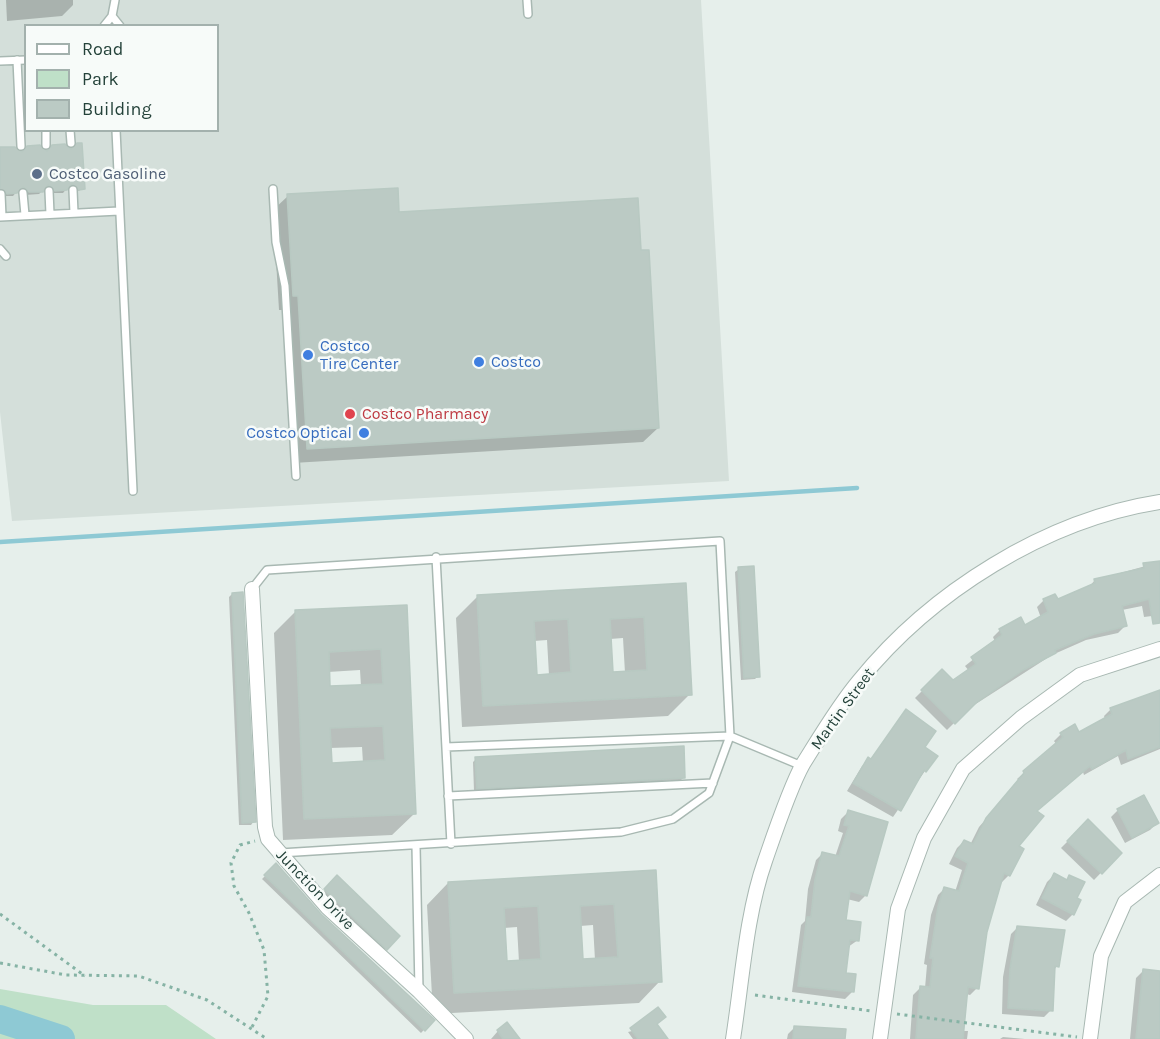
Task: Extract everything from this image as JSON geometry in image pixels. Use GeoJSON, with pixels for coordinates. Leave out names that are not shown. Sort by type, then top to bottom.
{"type":"FeatureCollection","features":[{"type":"Feature","properties":{"kind":"street","name":"Martin Street"},"geometry":{"type":"LineString","coordinates":[[733,1039],[750,927],[764,863],[802,766],[858,681],[909,629],[958,589],[1009,556],[1065,530],[1135,506],[1160,502]]}},
{"type":"Feature","properties":{"kind":"street","name":"Junction Drive"},"geometry":{"type":"LineString","coordinates":[[252,589],[265,827],[268,839],[277,853],[327,908],[419,991],[466,1039]]}},
{"type":"Feature","properties":{"kind":"street"},"geometry":{"type":"LineString","coordinates":[[880,1039],[898,909],[924,838],[963,769],[1022,718],[1080,675],[1160,649]]}},
{"type":"Feature","properties":{"kind":"street"},"geometry":{"type":"LineString","coordinates":[[1083,1038],[1101,956],[1125,902],[1160,874]]}},
{"type":"Feature","properties":{"kind":"lane"},"geometry":{"type":"LineString","coordinates":[[106,24],[112,16],[115,0]]}},
{"type":"Feature","properties":{"kind":"lane"},"geometry":{"type":"LineString","coordinates":[[527,0],[528,14]]}},
{"type":"Feature","properties":{"kind":"lane"},"geometry":{"type":"LineString","coordinates":[[112,16],[118,24]]}},
{"type":"Feature","properties":{"kind":"lane"},"geometry":{"type":"LineString","coordinates":[[17,60],[21,146]]}},
{"type":"Feature","properties":{"kind":"lane"},"geometry":{"type":"LineString","coordinates":[[0,61],[24,60]]}},
{"type":"Feature","properties":{"kind":"lane"},"geometry":{"type":"LineString","coordinates":[[46,132],[46,145]]}},
{"type":"Feature","properties":{"kind":"lane"},"geometry":{"type":"LineString","coordinates":[[70,132],[71,143]]}},
{"type":"Feature","properties":{"kind":"lane"},"geometry":{"type":"LineString","coordinates":[[116,132],[133,491]]}},
{"type":"Feature","properties":{"kind":"lane"},"geometry":{"type":"LineString","coordinates":[[273,189],[276,242],[285,286],[296,476]]}},
{"type":"Feature","properties":{"kind":"lane"},"geometry":{"type":"LineString","coordinates":[[73,190],[74,213]]}},
{"type":"Feature","properties":{"kind":"lane"},"geometry":{"type":"LineString","coordinates":[[49,191],[50,214]]}},
{"type":"Feature","properties":{"kind":"lane"},"geometry":{"type":"LineString","coordinates":[[24,193],[25,215]]}},
{"type":"Feature","properties":{"kind":"lane"},"geometry":{"type":"LineString","coordinates":[[1,194],[1,217],[119,211]]}},
{"type":"Feature","properties":{"kind":"lane"},"geometry":{"type":"LineString","coordinates":[[0,249],[6,256]]}},
{"type":"Feature","properties":{"kind":"lane"},"geometry":{"type":"LineString","coordinates":[[252,589],[267,570],[436,557],[720,541],[730,736],[709,793],[673,819],[621,832],[277,853]]}},
{"type":"Feature","properties":{"kind":"lane"},"geometry":{"type":"LineString","coordinates":[[436,557],[451,844]]}},
{"type":"Feature","properties":{"kind":"lane"},"geometry":{"type":"LineString","coordinates":[[446,747],[730,736],[802,766]]}},
{"type":"Feature","properties":{"kind":"lane"},"geometry":{"type":"LineString","coordinates":[[448,796],[713,783]]}},
{"type":"Feature","properties":{"kind":"lane"},"geometry":{"type":"LineString","coordinates":[[416,846],[419,991]]}},
{"type":"Feature","properties":{"kind":"path"},"geometry":{"type":"LineString","coordinates":[[252,1027],[268,996],[264,950],[249,913],[234,886],[231,863],[240,845],[268,839]]}},
{"type":"Feature","properties":{"kind":"path"},"geometry":{"type":"LineString","coordinates":[[0,914],[86,977]]}},
{"type":"Feature","properties":{"kind":"path"},"geometry":{"type":"LineString","coordinates":[[0,963],[46,973],[86,977],[139,976],[207,1000],[252,1027],[267,1039]]}},
{"type":"Feature","properties":{"kind":"path"},"geometry":{"type":"LineString","coordinates":[[755,995],[876,1012]]}},
{"type":"Feature","properties":{"kind":"path"},"geometry":{"type":"LineString","coordinates":[[892,1014],[1083,1038]]}},
{"type":"Feature","properties":{"kind":"shaded area"},"geometry":{"type":"Polygon","coordinates":[[[0,0],[701,0],[729,481],[12,521],[0,412],[0,0]]]}},
{"type":"Feature","properties":{"kind":"green space"},"geometry":{"type":"Polygon","coordinates":[[[0,989],[93,1005],[166,1005],[216,1039],[0,1039],[0,989]]]}},
{"type":"Feature","properties":{"kind":"building"},"geometry":{"type":"Polygon","coordinates":[[[77,143],[82,143],[85,189],[79,190],[72,184],[67,190],[55,191],[48,185],[43,192],[29,192],[23,187],[17,193],[7,194],[0,189],[0,147],[15,147],[22,152],[27,146],[40,145],[47,151],[52,145],[65,144],[71,149],[77,143]]]}},
{"type":"Feature","properties":{"kind":"building","name":"Costco"},"geometry":{"type":"Polygon","coordinates":[[[398,188],[399,212],[638,198],[641,250],[649,250],[659,428],[307,449],[298,296],[293,296],[287,194],[398,188]]]}},
{"type":"Feature","properties":{"kind":"building"},"geometry":{"type":"Polygon","coordinates":[[[1160,561],[1160,623],[1153,624],[1149,599],[1122,606],[1127,626],[1094,634],[1055,650],[1056,653],[1023,670],[976,703],[955,724],[921,690],[942,669],[953,680],[976,664],[971,657],[1002,635],[999,629],[1021,617],[1025,625],[1048,612],[1043,599],[1055,594],[1058,599],[1095,583],[1094,579],[1144,568],[1143,563],[1160,561]]]}},
{"type":"Feature","properties":{"kind":"building"},"geometry":{"type":"Polygon","coordinates":[[[754,566],[760,677],[744,678],[738,567],[754,566]]]}},
{"type":"Feature","properties":{"kind":"building"},"geometry":{"type":"Polygon","coordinates":[[[686,583],[692,695],[483,706],[477,595],[686,583]],[[644,617],[610,619],[613,672],[647,670],[644,617]],[[568,619],[534,621],[537,675],[571,672],[568,619]]]}},
{"type":"Feature","properties":{"kind":"building"},"geometry":{"type":"Polygon","coordinates":[[[243,592],[256,822],[242,823],[232,593],[243,592]]]}},
{"type":"Feature","properties":{"kind":"building"},"geometry":{"type":"Polygon","coordinates":[[[407,605],[416,814],[304,819],[295,610],[407,605]],[[381,649],[329,652],[330,686],[383,684],[381,649]],[[383,726],[330,728],[332,763],[385,760],[383,726]]]}},
{"type":"Feature","properties":{"kind":"building"},"geometry":{"type":"Polygon","coordinates":[[[1160,690],[1160,747],[1128,759],[1126,750],[1092,769],[1090,766],[1037,811],[1044,816],[1019,846],[1024,849],[1010,876],[1004,873],[987,932],[979,989],[968,987],[963,1039],[916,1039],[920,986],[930,987],[933,958],[930,958],[938,907],[944,887],[959,891],[968,863],[955,856],[964,840],[973,844],[986,818],[1024,773],[1023,771],[1063,737],[1060,733],[1075,724],[1079,732],[1112,714],[1110,708],[1160,690]]]}},
{"type":"Feature","properties":{"kind":"building"},"geometry":{"type":"Polygon","coordinates":[[[906,709],[936,731],[925,747],[938,756],[926,772],[924,770],[901,811],[853,783],[868,757],[871,759],[906,709]]]}},
{"type":"Feature","properties":{"kind":"building"},"geometry":{"type":"Polygon","coordinates":[[[684,746],[685,778],[477,789],[475,757],[684,746]]]}},
{"type":"Feature","properties":{"kind":"building"},"geometry":{"type":"Polygon","coordinates":[[[1144,795],[1159,823],[1132,838],[1117,809],[1144,795]]]}},
{"type":"Feature","properties":{"kind":"building"},"geometry":{"type":"Polygon","coordinates":[[[848,810],[888,822],[867,896],[850,891],[846,920],[861,922],[859,941],[850,940],[846,973],[856,974],[854,992],[798,986],[807,917],[811,917],[815,880],[822,852],[839,856],[849,826],[844,825],[848,810]]]}},
{"type":"Feature","properties":{"kind":"building"},"geometry":{"type":"Polygon","coordinates":[[[1088,819],[1122,853],[1102,874],[1067,841],[1088,819]]]}},
{"type":"Feature","properties":{"kind":"building"},"geometry":{"type":"Polygon","coordinates":[[[276,863],[321,914],[435,1020],[425,1031],[264,875],[276,863]]]}},
{"type":"Feature","properties":{"kind":"building"},"geometry":{"type":"Polygon","coordinates":[[[656,870],[662,982],[454,993],[448,882],[656,870]],[[614,904],[580,906],[583,959],[618,957],[614,904]],[[538,906],[504,908],[507,961],[541,959],[538,906]]]}},
{"type":"Feature","properties":{"kind":"building"},"geometry":{"type":"Polygon","coordinates":[[[1054,873],[1067,880],[1069,875],[1085,882],[1077,898],[1081,900],[1074,915],[1042,898],[1054,873]]]}},
{"type":"Feature","properties":{"kind":"building"},"geometry":{"type":"Polygon","coordinates":[[[337,875],[400,936],[387,950],[324,889],[337,875]]]}},
{"type":"Feature","properties":{"kind":"building"},"geometry":{"type":"Polygon","coordinates":[[[1017,926],[1065,930],[1059,967],[1055,966],[1053,1011],[1008,1008],[1010,969],[1017,926]]]}},
{"type":"Feature","properties":{"kind":"building"},"geometry":{"type":"Polygon","coordinates":[[[1143,969],[1160,971],[1160,1039],[1136,1039],[1143,969]]]}},
{"type":"Feature","properties":{"kind":"building"},"geometry":{"type":"Polygon","coordinates":[[[658,1007],[666,1017],[657,1024],[668,1039],[638,1039],[630,1028],[658,1007]]]}},
{"type":"Feature","properties":{"kind":"building"},"geometry":{"type":"Polygon","coordinates":[[[507,1022],[520,1039],[503,1039],[497,1030],[507,1022]]]}},
{"type":"Feature","properties":{"kind":"building"},"geometry":{"type":"Polygon","coordinates":[[[794,1026],[846,1029],[845,1039],[793,1039],[794,1026]]]}},
{"type":"Feature","properties":{"kind":"waterway"},"geometry":{"type":"LineString","coordinates":[[0,542],[857,488]]}},
{"type":"Feature","properties":{"kind":"waterway"},"geometry":{"type":"LineString","coordinates":[[0,1019],[61,1039]]}},
{"type":"Feature","properties":{"kind":"place","name":"Costco Gasoline"},"geometry":{"type":"Point","coordinates":[37,174]}},
{"type":"Feature","properties":{"kind":"place","name":"Costco Tire Center"},"geometry":{"type":"Point","coordinates":[308,355]}},
{"type":"Feature","properties":{"kind":"place","name":"Costco"},"geometry":{"type":"Point","coordinates":[479,362]}},
{"type":"Feature","properties":{"kind":"place","name":"Costco Pharmacy"},"geometry":{"type":"Point","coordinates":[350,414]}},
{"type":"Feature","properties":{"kind":"place","name":"Costco Optical"},"geometry":{"type":"Point","coordinates":[364,433]}}]}
